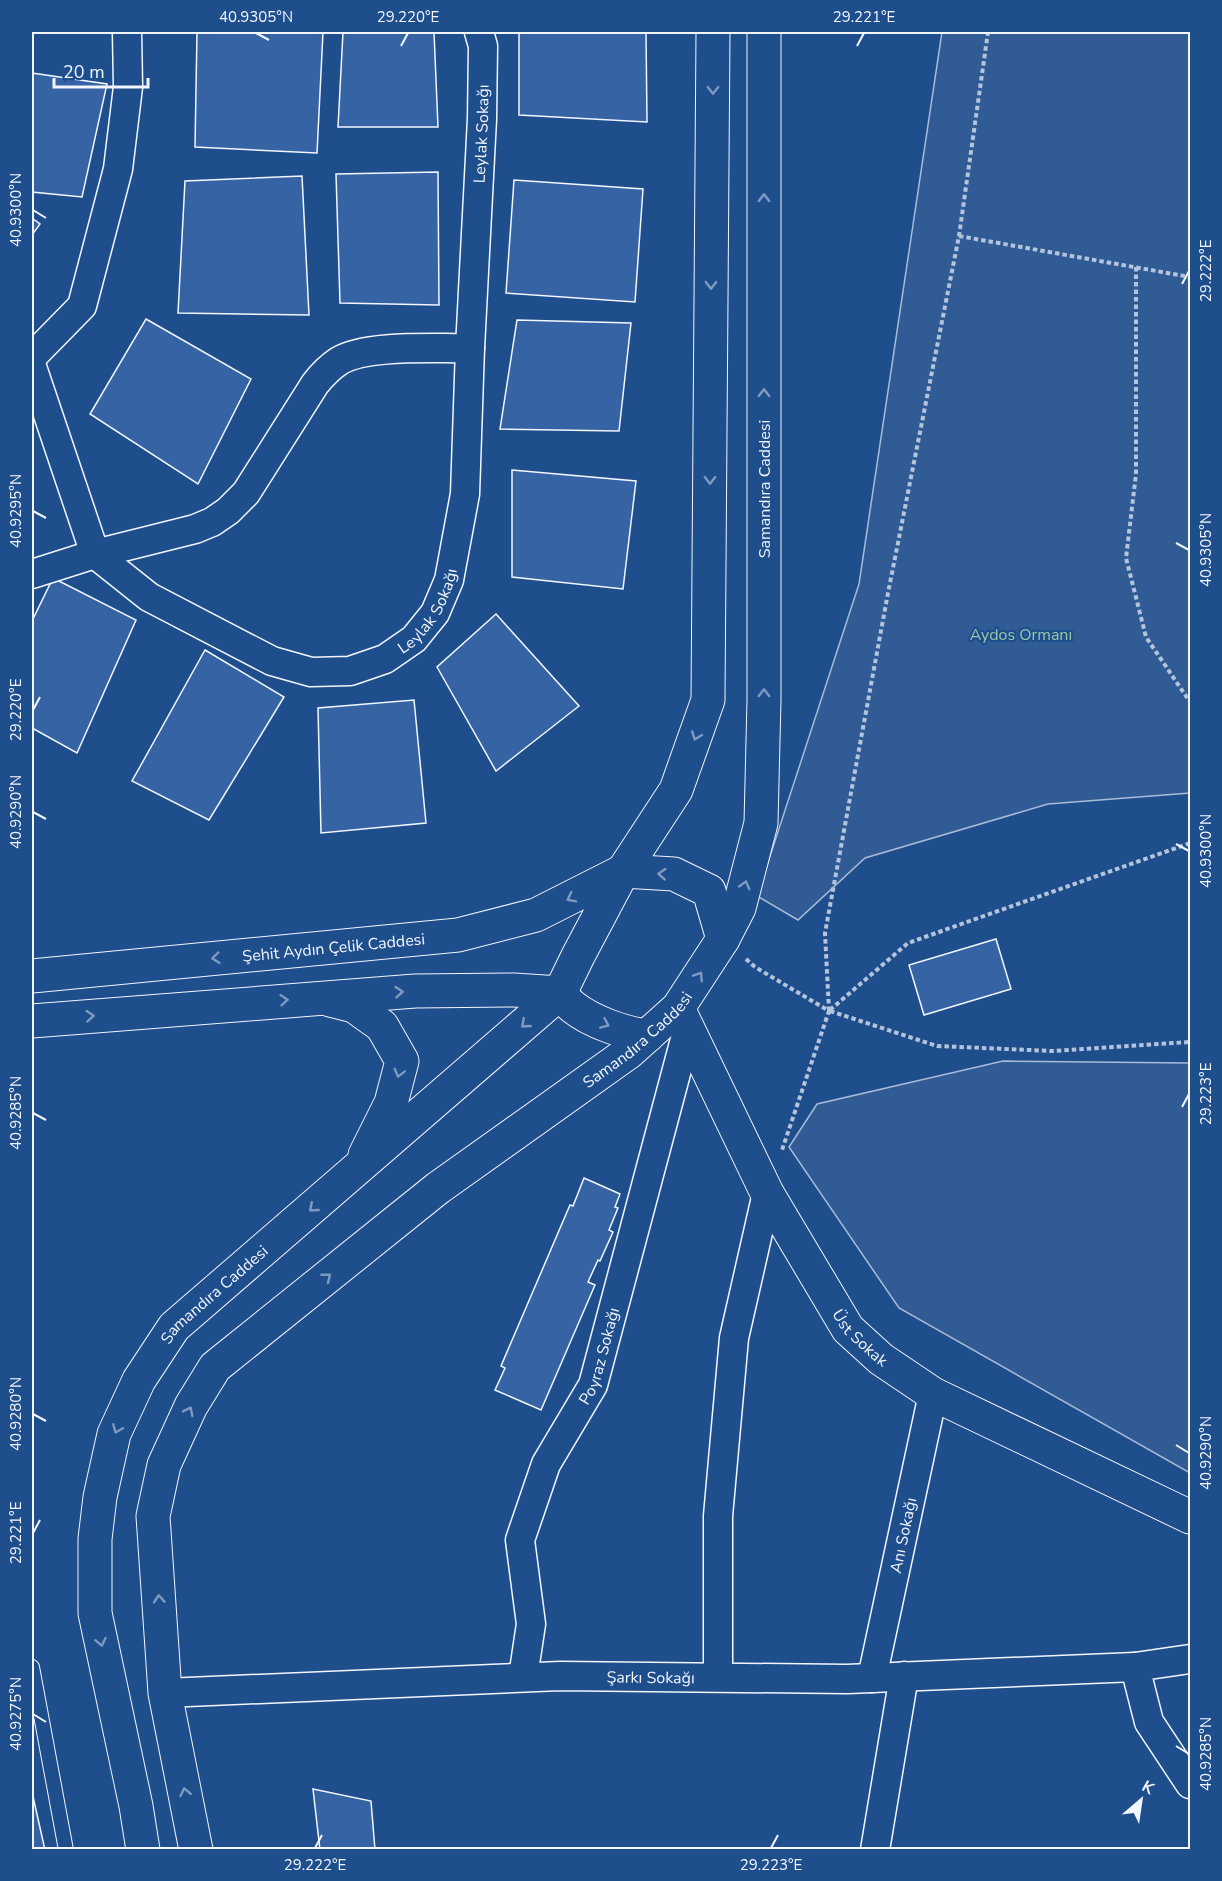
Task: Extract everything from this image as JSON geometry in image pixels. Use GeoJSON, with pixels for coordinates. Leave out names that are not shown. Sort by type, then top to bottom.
{"type":"FeatureCollection","features":[{"type":"Feature","properties":{"kind":"main road","name":"Samandıra Caddesi"},"geometry":{"type":"LineString","coordinates":[[143,1850],[136,1806],[95,1613],[95,1539],[99,1508],[114,1434],[139,1380],[174,1327],[560,993],[623,871],[676,790],[708,700],[713,32]]}},
{"type":"Feature","properties":{"kind":"main road","name":"Samandıra Caddesi"},"geometry":{"type":"LineString","coordinates":[[196,1850],[165,1693],[153,1516],[164,1464],[191,1406],[214,1367],[438,1188],[629,1052],[648,1036],[683,1018],[739,908],[761,823],[764,700],[764,32]]}},
{"type":"Feature","properties":{"kind":"main road"},"geometry":{"type":"LineString","coordinates":[[623,871],[674,874],[709,891],[723,939]]}},
{"type":"Feature","properties":{"kind":"main road","name":"Şehit Aydın Çelik Caddesi"},"geometry":{"type":"LineString","coordinates":[[32,976],[458,935],[536,915],[623,871]]}},
{"type":"Feature","properties":{"kind":"main road"},"geometry":{"type":"LineString","coordinates":[[32,1021],[415,991],[514,990],[560,993],[573,1007],[600,1022],[627,1033],[648,1036]]}},
{"type":"Feature","properties":{"kind":"main road"},"geometry":{"type":"LineString","coordinates":[[320,998],[354,1006],[382,1026],[402,1061],[391,1102],[357,1170]]}},
{"type":"Feature","properties":{"kind":"main road","name":"Üst Sokak"},"geometry":{"type":"LineString","coordinates":[[683,1018],[767,1193],[848,1329],[880,1359],[933,1394],[1191,1517]]}},
{"type":"Feature","properties":{"kind":"street"},"geometry":{"type":"LineString","coordinates":[[32,357],[82,306],[117,169],[128,87],[127,32]]}},
{"type":"Feature","properties":{"kind":"street","name":"Leylak Sokağı"},"geometry":{"type":"LineString","coordinates":[[95,554],[149,597],[272,661],[311,672],[350,671],[385,659],[414,639],[435,612],[449,580],[465,494],[482,118],[483,46],[479,32]]}},
{"type":"Feature","properties":{"kind":"street"},"geometry":{"type":"LineString","coordinates":[[32,574],[95,554],[195,529],[228,512],[246,493],[315,384],[326,371],[340,361],[372,350],[470,348]]}},
{"type":"Feature","properties":{"kind":"street"},"geometry":{"type":"LineString","coordinates":[[32,368],[95,554]]}},
{"type":"Feature","properties":{"kind":"street","name":"Poyraz Sokağı"},"geometry":{"type":"LineString","coordinates":[[524,1677],[531,1624],[520,1540],[546,1464],[593,1385],[683,1018]]}},
{"type":"Feature","properties":{"kind":"street"},"geometry":{"type":"LineString","coordinates":[[718,1677],[718,1516],[734,1338],[767,1193]]}},
{"type":"Feature","properties":{"kind":"street","name":"Anı Sokağı"},"geometry":{"type":"LineString","coordinates":[[872,1678],[933,1394]]}},
{"type":"Feature","properties":{"kind":"street","name":"Şarkı Sokağı"},"geometry":{"type":"LineString","coordinates":[[165,1693],[560,1676],[872,1678],[1136,1667],[1191,1659]]}},
{"type":"Feature","properties":{"kind":"street"},"geometry":{"type":"LineString","coordinates":[[1136,1667],[1149,1722],[1191,1784]]}},
{"type":"Feature","properties":{"kind":"street"},"geometry":{"type":"LineString","coordinates":[[874,1850],[904,1676]]}},
{"type":"Feature","properties":{"kind":"lane"},"geometry":{"type":"LineString","coordinates":[[32,1667],[66,1850]]}},
{"type":"Feature","properties":{"kind":"path"},"geometry":{"type":"LineString","coordinates":[[767,1193],[829,1011],[825,933],[888,593],[959,236],[988,32]]}},
{"type":"Feature","properties":{"kind":"path"},"geometry":{"type":"LineString","coordinates":[[959,236],[1191,277]]}},
{"type":"Feature","properties":{"kind":"path"},"geometry":{"type":"LineString","coordinates":[[1136,267],[1136,474],[1126,558],[1146,637],[1191,702]]}},
{"type":"Feature","properties":{"kind":"path"},"geometry":{"type":"LineString","coordinates":[[829,1011],[908,943],[1191,843]]}},
{"type":"Feature","properties":{"kind":"path"},"geometry":{"type":"LineString","coordinates":[[723,939],[755,967],[829,1011],[938,1046],[1052,1051],[1191,1042]]}},
{"type":"Feature","properties":{"kind":"shaded area","name":"Aydos Ormanı"},"geometry":{"type":"Polygon","coordinates":[[[942,32],[1190,32],[1190,793],[1048,804],[865,858],[798,920],[757,896],[859,584],[942,32]]]}},
{"type":"Feature","properties":{"kind":"shaded area"},"geometry":{"type":"Polygon","coordinates":[[[1003,1061],[1190,1063],[1190,1473],[899,1308],[789,1147],[817,1104],[1003,1061]]]}},
{"type":"Feature","properties":{"kind":"building"},"geometry":{"type":"Polygon","coordinates":[[[197,32],[323,32],[317,153],[195,147],[197,32]]]}},
{"type":"Feature","properties":{"kind":"building"},"geometry":{"type":"Polygon","coordinates":[[[343,32],[434,32],[438,127],[338,127],[343,32]]]}},
{"type":"Feature","properties":{"kind":"building"},"geometry":{"type":"Polygon","coordinates":[[[519,32],[646,32],[647,122],[519,115],[519,32]]]}},
{"type":"Feature","properties":{"kind":"building"},"geometry":{"type":"Polygon","coordinates":[[[32,73],[107,84],[82,197],[32,192],[32,73]]]}},
{"type":"Feature","properties":{"kind":"building"},"geometry":{"type":"Polygon","coordinates":[[[438,172],[439,305],[340,303],[336,174],[438,172]]]}},
{"type":"Feature","properties":{"kind":"building"},"geometry":{"type":"Polygon","coordinates":[[[302,176],[309,315],[178,313],[185,181],[302,176]]]}},
{"type":"Feature","properties":{"kind":"building"},"geometry":{"type":"Polygon","coordinates":[[[514,180],[643,189],[635,302],[506,293],[514,180]]]}},
{"type":"Feature","properties":{"kind":"building"},"geometry":{"type":"Polygon","coordinates":[[[32,218],[40,224],[32,235],[32,218]]]}},
{"type":"Feature","properties":{"kind":"building"},"geometry":{"type":"Polygon","coordinates":[[[146,319],[251,379],[198,484],[90,414],[146,319]]]}},
{"type":"Feature","properties":{"kind":"building"},"geometry":{"type":"Polygon","coordinates":[[[517,320],[631,323],[619,431],[500,429],[517,320]]]}},
{"type":"Feature","properties":{"kind":"building"},"geometry":{"type":"Polygon","coordinates":[[[512,470],[636,481],[623,589],[512,577],[512,470]]]}},
{"type":"Feature","properties":{"kind":"building"},"geometry":{"type":"Polygon","coordinates":[[[53,578],[136,620],[77,753],[32,728],[32,621],[53,578]]]}},
{"type":"Feature","properties":{"kind":"building"},"geometry":{"type":"Polygon","coordinates":[[[496,614],[579,706],[496,771],[437,667],[496,614]]]}},
{"type":"Feature","properties":{"kind":"building"},"geometry":{"type":"Polygon","coordinates":[[[205,650],[284,697],[209,820],[132,781],[205,650]]]}},
{"type":"Feature","properties":{"kind":"building"},"geometry":{"type":"Polygon","coordinates":[[[414,700],[426,823],[321,833],[318,708],[414,700]]]}},
{"type":"Feature","properties":{"kind":"building"},"geometry":{"type":"Polygon","coordinates":[[[996,939],[1011,989],[924,1015],[909,965],[996,939]]]}},
{"type":"Feature","properties":{"kind":"building"},"geometry":{"type":"Polygon","coordinates":[[[584,1178],[620,1194],[615,1207],[618,1208],[609,1230],[613,1232],[588,1282],[595,1285],[541,1410],[495,1390],[505,1368],[501,1366],[570,1205],[573,1206],[584,1178]]]}},
{"type":"Feature","properties":{"kind":"building"},"geometry":{"type":"Polygon","coordinates":[[[313,1789],[371,1801],[375,1850],[320,1850],[313,1789]]]}},
{"type":"Feature","properties":{"kind":"building"},"geometry":{"type":"Polygon","coordinates":[[[32,1792],[45,1850],[32,1850],[32,1792]]]}}]}
